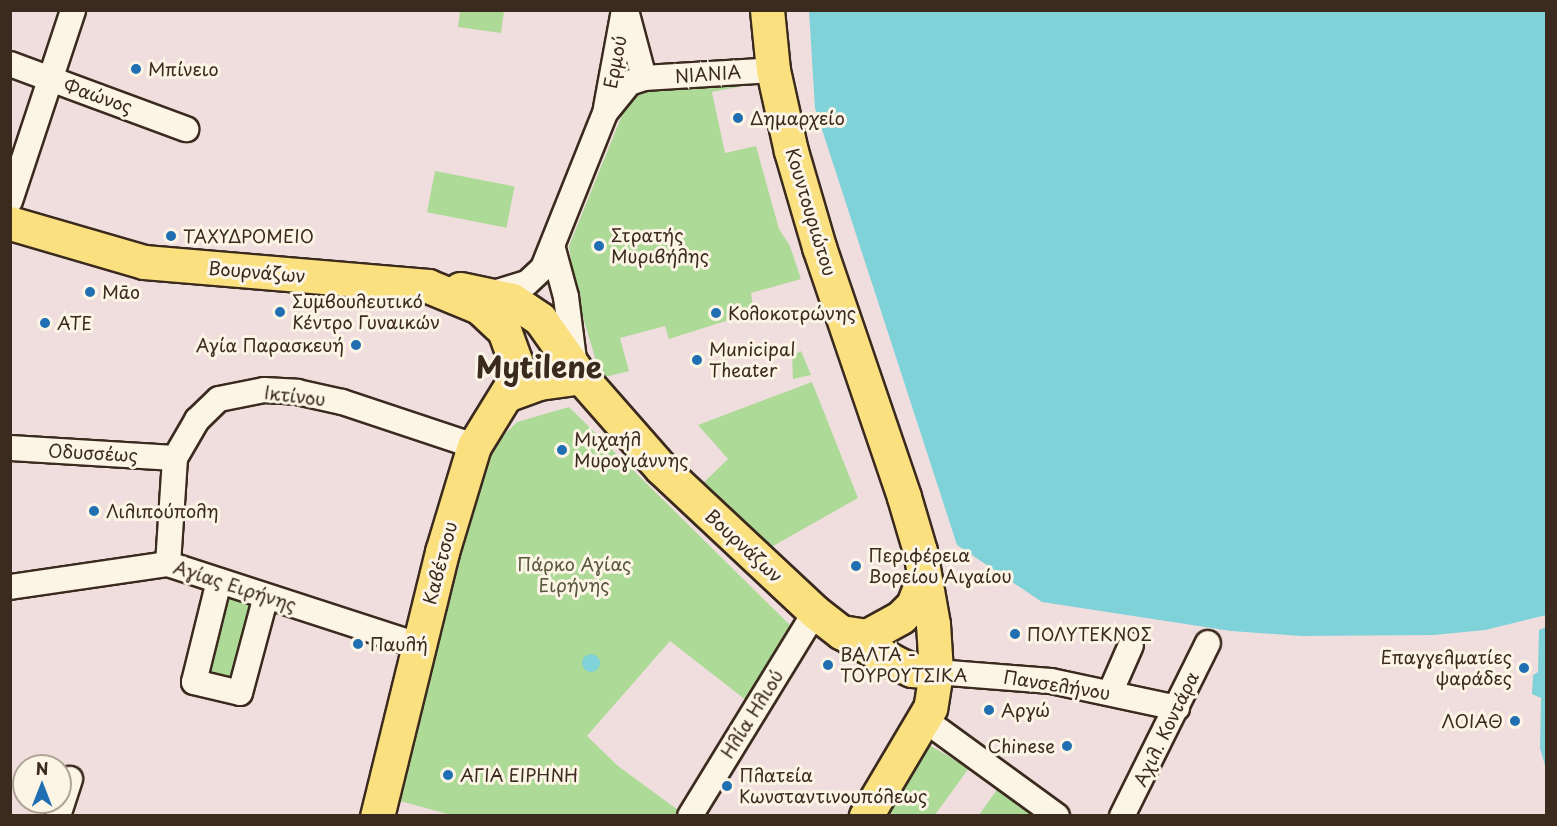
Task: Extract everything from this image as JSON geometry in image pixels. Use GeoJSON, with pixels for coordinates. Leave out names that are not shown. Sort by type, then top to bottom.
{"type":"FeatureCollection","features":[{"type":"Feature","properties":{"kind":"main road","name":"Κουντουριώτου"},"geometry":{"type":"LineString","coordinates":[[767,10],[772,70],[819,247],[904,497],[920,551],[922,582],[933,624],[936,672],[925,720],[866,816]]}},
{"type":"Feature","properties":{"kind":"main road","name":"Βουρνάζων"},"geometry":{"type":"LineString","coordinates":[[10,223],[144,262],[428,286],[479,307],[496,308],[512,300],[540,319],[578,372],[661,468],[815,612],[841,632],[912,670],[936,672]]}},
{"type":"Feature","properties":{"kind":"main road","name":"Καβέτσου"},"geometry":{"type":"LineString","coordinates":[[386,813],[418,645],[474,446],[515,377],[516,360],[496,308]]}},
{"type":"Feature","properties":{"kind":"main road"},"geometry":{"type":"LineString","coordinates":[[506,395],[578,372]]}},
{"type":"Feature","properties":{"kind":"main road"},"geometry":{"type":"LineString","coordinates":[[841,632],[867,636],[892,623],[911,608],[922,582]]}},
{"type":"Feature","properties":{"kind":"street"},"geometry":{"type":"LineString","coordinates":[[10,201],[73,10]]}},
{"type":"Feature","properties":{"kind":"street"},"geometry":{"type":"LineString","coordinates":[[496,308],[511,290],[536,276],[553,249],[605,113],[621,90],[644,78],[625,10]]}},
{"type":"Feature","properties":{"kind":"street","name":"Ερμού"},"geometry":{"type":"LineString","coordinates":[[605,113],[625,10]]}},
{"type":"Feature","properties":{"kind":"street","name":"Φαώνος"},"geometry":{"type":"LineString","coordinates":[[10,64],[186,129]]}},
{"type":"Feature","properties":{"kind":"street","name":"NIANIA"},"geometry":{"type":"LineString","coordinates":[[644,78],[772,70]]}},
{"type":"Feature","properties":{"kind":"street"},"geometry":{"type":"LineString","coordinates":[[553,249],[566,297],[578,372]]}},
{"type":"Feature","properties":{"kind":"street","name":"Ικτίνου"},"geometry":{"type":"LineString","coordinates":[[168,564],[175,458],[207,406],[233,394],[264,390],[342,402],[474,446]]}},
{"type":"Feature","properties":{"kind":"street","name":"Οδυσσέως"},"geometry":{"type":"LineString","coordinates":[[10,448],[175,458]]}},
{"type":"Feature","properties":{"kind":"street","name":"Αγίας Ειρήνης"},"geometry":{"type":"LineString","coordinates":[[10,587],[168,564],[418,645]]}},
{"type":"Feature","properties":{"kind":"street"},"geometry":{"type":"LineString","coordinates":[[219,581],[194,682],[240,693],[266,596]]}},
{"type":"Feature","properties":{"kind":"street","name":"Ηλία Ηλιού"},"geometry":{"type":"LineString","coordinates":[[690,816],[815,612]]}},
{"type":"Feature","properties":{"kind":"street","name":"Αχιλ. Κοντάρα"},"geometry":{"type":"LineString","coordinates":[[1122,816],[1208,643]]}},
{"type":"Feature","properties":{"kind":"street"},"geometry":{"type":"LineString","coordinates":[[1110,693],[1131,645]]}},
{"type":"Feature","properties":{"kind":"street","name":"Πανσελήνου"},"geometry":{"type":"LineString","coordinates":[[936,672],[1051,681],[1177,708]]}},
{"type":"Feature","properties":{"kind":"street"},"geometry":{"type":"LineString","coordinates":[[925,720],[1058,816]]}},
{"type":"Feature","properties":{"kind":"green space"},"geometry":{"type":"Polygon","coordinates":[[[460,11],[504,11],[501,33],[458,27],[460,11]]]}},
{"type":"Feature","properties":{"kind":"green space"},"geometry":{"type":"Polygon","coordinates":[[[742,81],[748,85],[712,92],[725,153],[756,146],[779,229],[790,246],[801,279],[751,293],[754,312],[669,339],[665,326],[620,338],[629,371],[601,378],[577,297],[569,246],[622,115],[632,98],[647,87],[742,81]]]}},
{"type":"Feature","properties":{"kind":"green space"},"geometry":{"type":"Polygon","coordinates":[[[435,171],[515,186],[506,228],[427,212],[435,171]]]}},
{"type":"Feature","properties":{"kind":"green space"},"geometry":{"type":"Polygon","coordinates":[[[801,351],[811,375],[793,379],[792,356],[801,351]]]}},
{"type":"Feature","properties":{"kind":"green space"},"geometry":{"type":"Polygon","coordinates":[[[812,382],[858,498],[766,550],[701,485],[728,459],[698,425],[812,382]]]}},
{"type":"Feature","properties":{"kind":"green space","name":"Πάρκο Αγίας Ειρήνης"},"geometry":{"type":"Polygon","coordinates":[[[569,407],[793,628],[751,704],[670,641],[587,736],[618,766],[678,810],[674,815],[451,815],[400,801],[483,456],[517,422],[569,407]]]}},
{"type":"Feature","properties":{"kind":"green space"},"geometry":{"type":"Polygon","coordinates":[[[222,591],[259,602],[233,688],[196,676],[222,591]]]}},
{"type":"Feature","properties":{"kind":"green space"},"geometry":{"type":"Polygon","coordinates":[[[924,742],[969,768],[935,815],[874,816],[924,742]]]}},
{"type":"Feature","properties":{"kind":"green space"},"geometry":{"type":"Polygon","coordinates":[[[998,788],[1034,815],[979,815],[998,788]]]}},
{"type":"Feature","properties":{"kind":"water"},"geometry":{"type":"Polygon","coordinates":[[[809,11],[1546,11],[1546,615],[1485,630],[1434,635],[1301,636],[1231,631],[1042,602],[957,545],[815,108],[809,11]]]}},
{"type":"Feature","properties":{"kind":"water"},"geometry":{"type":"Polygon","coordinates":[[[1546,627],[1546,769],[1540,748],[1541,698],[1532,694],[1533,675],[1538,672],[1539,630],[1546,627]]]}},
{"type":"Feature","properties":{"kind":"water"},"geometry":{"type":"Polygon","coordinates":[[[587,654],[595,654],[600,659],[598,670],[587,672],[582,667],[582,659],[587,654]]]}},
{"type":"Feature","properties":{"kind":"place","name":"Μπίνειο"},"geometry":{"type":"Point","coordinates":[136,69]}},
{"type":"Feature","properties":{"kind":"place","name":"Δημαρχείο"},"geometry":{"type":"Point","coordinates":[738,118]}},
{"type":"Feature","properties":{"kind":"place","name":"ΤΑΧΥΔΡΟΜΕΙΟ"},"geometry":{"type":"Point","coordinates":[171,236]}},
{"type":"Feature","properties":{"kind":"place","name":"Στρατής Μυριβήλης"},"geometry":{"type":"Point","coordinates":[599,246]}},
{"type":"Feature","properties":{"kind":"place","name":"Māo"},"geometry":{"type":"Point","coordinates":[90,292]}},
{"type":"Feature","properties":{"kind":"place","name":"Συμβουλευτικό Κέντρο Γυναικών"},"geometry":{"type":"Point","coordinates":[280,312]}},
{"type":"Feature","properties":{"kind":"place","name":"Κολοκοτρώνης"},"geometry":{"type":"Point","coordinates":[716,313]}},
{"type":"Feature","properties":{"kind":"place","name":"ΑΤΕ"},"geometry":{"type":"Point","coordinates":[45,323]}},
{"type":"Feature","properties":{"kind":"place","name":"Αγία Παρασκευή"},"geometry":{"type":"Point","coordinates":[356,345]}},
{"type":"Feature","properties":{"kind":"place","name":"Municipal Theater"},"geometry":{"type":"Point","coordinates":[697,360]}},
{"type":"Feature","properties":{"kind":"place","name":"Μιχαήλ Μυρογιάννης"},"geometry":{"type":"Point","coordinates":[562,450]}},
{"type":"Feature","properties":{"kind":"place","name":"Λιλιπούπολη"},"geometry":{"type":"Point","coordinates":[94,511]}},
{"type":"Feature","properties":{"kind":"place","name":"Περιφέρεια Βορείου Αιγαίου"},"geometry":{"type":"Point","coordinates":[856,566]}},
{"type":"Feature","properties":{"kind":"place","name":"ΠΟΛΥΤΕΚΝΟΣ"},"geometry":{"type":"Point","coordinates":[1015,634]}},
{"type":"Feature","properties":{"kind":"place","name":"Παυλή"},"geometry":{"type":"Point","coordinates":[358,644]}},
{"type":"Feature","properties":{"kind":"place","name":"ΒΑΛΤΑ - ΤΟΥΡΟΥΤΣΙΚΑ"},"geometry":{"type":"Point","coordinates":[828,665]}},
{"type":"Feature","properties":{"kind":"place","name":"Επαγγελματίες ψαράδες"},"geometry":{"type":"Point","coordinates":[1524,668]}},
{"type":"Feature","properties":{"kind":"place","name":"Αργώ"},"geometry":{"type":"Point","coordinates":[989,710]}},
{"type":"Feature","properties":{"kind":"place","name":"ΛΟΙΑΘ"},"geometry":{"type":"Point","coordinates":[1515,721]}},
{"type":"Feature","properties":{"kind":"place","name":"Chinese"},"geometry":{"type":"Point","coordinates":[1067,746]}},
{"type":"Feature","properties":{"kind":"place","name":"ΑΓIA ΕΙΡΗΝΗ"},"geometry":{"type":"Point","coordinates":[448,775]}},
{"type":"Feature","properties":{"kind":"place","name":"Πλατεία Κωνσταντινουπόλεως"},"geometry":{"type":"Point","coordinates":[727,786]}},
{"type":"Feature","properties":{"kind":"district","name":"Mytilene"},"geometry":{"type":"Point","coordinates":[539,366]}}]}
